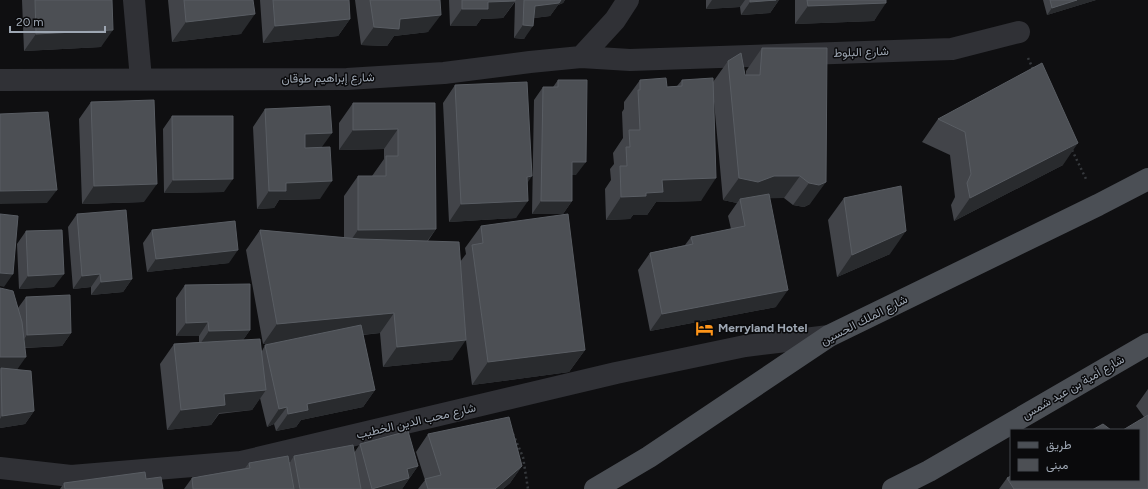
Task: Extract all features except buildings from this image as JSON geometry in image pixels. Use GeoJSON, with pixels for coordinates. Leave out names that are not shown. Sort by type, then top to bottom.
{"type":"FeatureCollection","features":[{"type":"Feature","properties":{"kind":"main road","name":"شارع الملك الحسين"},"geometry":{"type":"LineString","coordinates":[[595,489],[649,457],[829,336],[1098,205],[1148,178]]}},
{"type":"Feature","properties":{"kind":"main road","name":"شارع أمية بن عبد شمس"},"geometry":{"type":"LineString","coordinates":[[893,489],[929,471],[1148,344]]}},
{"type":"Feature","properties":{"kind":"main road"},"geometry":{"type":"LineString","coordinates":[[613,489],[649,457]]}},
{"type":"Feature","properties":{"kind":"main road"},"geometry":{"type":"LineString","coordinates":[[906,489],[929,471]]}},
{"type":"Feature","properties":{"kind":"street"},"geometry":{"type":"LineString","coordinates":[[134,0],[141,79]]}},
{"type":"Feature","properties":{"kind":"street"},"geometry":{"type":"LineString","coordinates":[[581,57],[615,20],[628,0]]}},
{"type":"Feature","properties":{"kind":"street","name":"شارع البلوط"},"geometry":{"type":"LineString","coordinates":[[581,57],[638,60],[952,49],[1019,32]]}},
{"type":"Feature","properties":{"kind":"street","name":"شارع إبراهيم طوقان"},"geometry":{"type":"LineString","coordinates":[[0,80],[347,79],[444,73],[581,57]]}},
{"type":"Feature","properties":{"kind":"street","name":"شارع محب الدين الخطيب"},"geometry":{"type":"LineString","coordinates":[[0,468],[71,476],[241,462],[616,373],[745,346],[829,336]]}},
{"type":"Feature","properties":{"kind":"path"},"geometry":{"type":"LineString","coordinates":[[1019,32],[1023,49],[1036,76]]}},
{"type":"Feature","properties":{"kind":"path"},"geometry":{"type":"LineString","coordinates":[[1069,144],[1098,205]]}},
{"type":"Feature","properties":{"kind":"path"},"geometry":{"type":"LineString","coordinates":[[489,404],[514,434],[523,457],[528,489]]}},
{"type":"Feature","properties":{"kind":"place","name":"Merryland Hotel"},"geometry":{"type":"Point","coordinates":[705,328]}}]}
